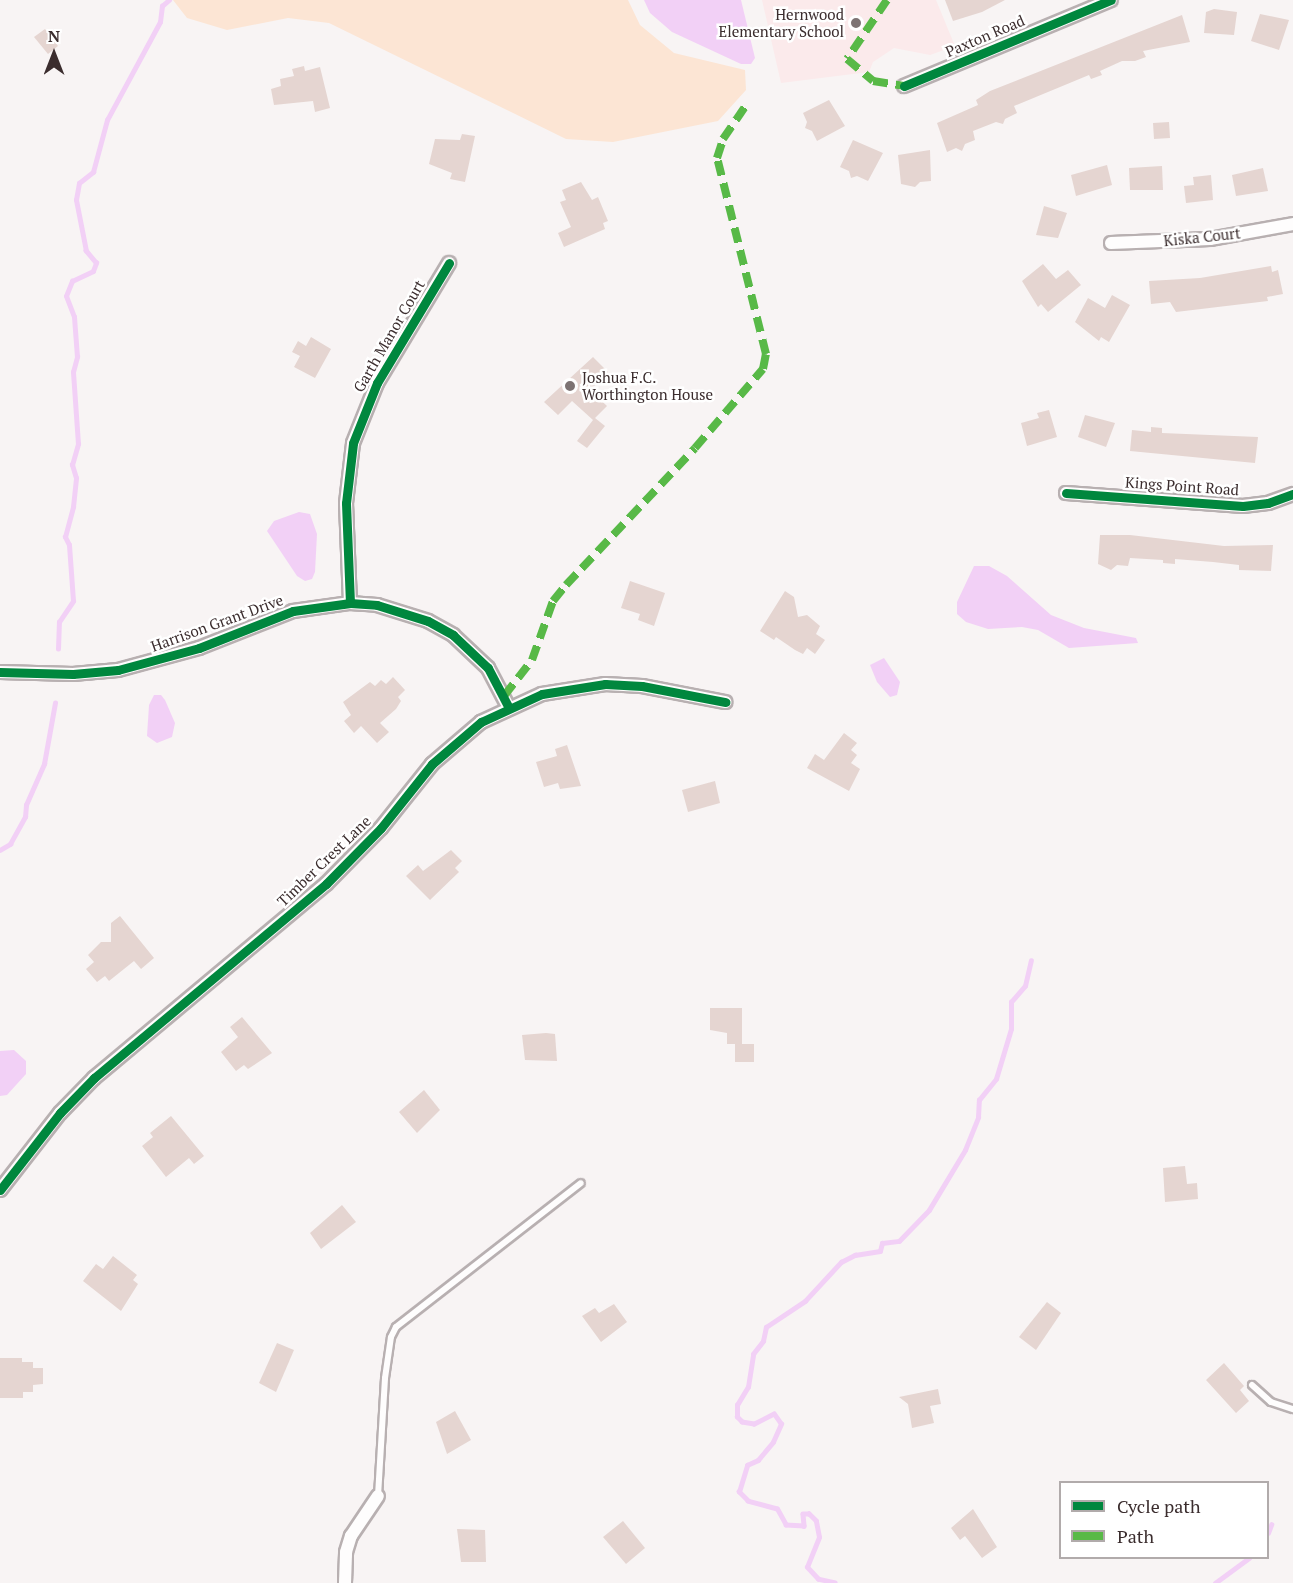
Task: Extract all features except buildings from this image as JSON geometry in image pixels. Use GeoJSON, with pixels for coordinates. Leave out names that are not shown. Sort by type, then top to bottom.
{"type":"FeatureCollection","features":[{"type":"Feature","properties":{"kind":"street","name":"Paxton Road"},"geometry":{"type":"LineString","coordinates":[[904,86],[1111,0]]}},
{"type":"Feature","properties":{"kind":"street","name":"Kiska Court"},"geometry":{"type":"LineString","coordinates":[[1111,243],[1210,239],[1293,224]]}},
{"type":"Feature","properties":{"kind":"street","name":"Garth Manor Court"},"geometry":{"type":"LineString","coordinates":[[351,603],[346,503],[353,443],[377,383],[449,263]]}},
{"type":"Feature","properties":{"kind":"street","name":"Kings Point Road"},"geometry":{"type":"LineString","coordinates":[[1066,493],[1243,506],[1268,503],[1293,494]]}},
{"type":"Feature","properties":{"kind":"street","name":"Harrison Grant Drive"},"geometry":{"type":"LineString","coordinates":[[0,672],[44,675],[118,670],[199,648],[274,616],[315,606],[351,603],[402,610],[453,635],[488,668],[509,708]]}},
{"type":"Feature","properties":{"kind":"street","name":"Timber Crest Lane"},"geometry":{"type":"LineString","coordinates":[[0,1190],[53,1121],[94,1078],[326,884],[456,742],[509,708],[571,687],[605,684],[642,686],[725,702]]}},
{"type":"Feature","properties":{"kind":"street"},"geometry":{"type":"LineString","coordinates":[[345,1583],[346,1552],[351,1536],[378,1496]]}},
{"type":"Feature","properties":{"kind":"lane"},"geometry":{"type":"LineString","coordinates":[[378,1496],[385,1378],[391,1337],[396,1327],[580,1183]]}},
{"type":"Feature","properties":{"kind":"lane"},"geometry":{"type":"LineString","coordinates":[[1252,1385],[1271,1402],[1293,1409]]}},
{"type":"Feature","properties":{"kind":"shaded area"},"geometry":{"type":"Polygon","coordinates":[[[173,0],[628,0],[640,25],[674,53],[745,70],[746,90],[718,121],[613,142],[566,139],[329,23],[288,18],[227,30],[187,18],[173,0]]]}},
{"type":"Feature","properties":{"kind":"shaded area"},"geometry":{"type":"Polygon","coordinates":[[[644,0],[741,0],[755,58],[751,64],[741,64],[672,32],[650,13],[644,0]]]}},
{"type":"Feature","properties":{"kind":"shaded area","name":"Hernwood Elementary School"},"geometry":{"type":"Polygon","coordinates":[[[762,0],[936,0],[955,46],[930,55],[894,48],[873,62],[869,72],[781,83],[762,0]]]}},
{"type":"Feature","properties":{"kind":"shaded area"},"geometry":{"type":"Polygon","coordinates":[[[299,512],[310,514],[317,534],[315,572],[312,579],[305,581],[297,576],[267,531],[274,521],[299,512]]]}},
{"type":"Feature","properties":{"kind":"shaded area"},"geometry":{"type":"Polygon","coordinates":[[[974,566],[989,566],[1007,576],[1051,615],[1084,628],[1136,638],[1138,643],[1069,648],[1038,630],[1022,627],[988,629],[966,622],[957,614],[957,602],[974,566]]]}},
{"type":"Feature","properties":{"kind":"shaded area"},"geometry":{"type":"Polygon","coordinates":[[[884,658],[900,682],[897,695],[890,697],[877,682],[870,665],[884,658]]]}},
{"type":"Feature","properties":{"kind":"shaded area"},"geometry":{"type":"Polygon","coordinates":[[[154,695],[161,695],[165,700],[175,723],[172,737],[157,743],[147,736],[149,705],[154,695]]]}},
{"type":"Feature","properties":{"kind":"shaded area"},"geometry":{"type":"Polygon","coordinates":[[[14,1050],[26,1061],[26,1074],[7,1095],[0,1096],[0,1051],[14,1050]]]}},
{"type":"Feature","properties":{"kind":"waterway"},"geometry":{"type":"LineString","coordinates":[[58,649],[59,622],[73,601],[69,545],[65,537],[73,507],[76,478],[72,465],[78,444],[73,372],[77,357],[74,317],[66,296],[72,281],[93,271],[96,263],[86,251],[76,200],[79,183],[93,172],[107,120],[160,22],[162,6],[169,0]]}},
{"type":"Feature","properties":{"kind":"waterway"},"geometry":{"type":"LineString","coordinates":[[0,850],[10,844],[25,817],[26,805],[44,764],[55,703]]}},
{"type":"Feature","properties":{"kind":"waterway"},"geometry":{"type":"LineString","coordinates":[[835,1583],[818,1579],[807,1567],[819,1537],[816,1521],[809,1514],[803,1514],[804,1526],[786,1525],[777,1509],[748,1501],[739,1492],[747,1465],[758,1460],[773,1442],[781,1424],[774,1414],[754,1424],[742,1422],[737,1417],[737,1405],[748,1387],[753,1354],[763,1341],[766,1327],[805,1301],[841,1262],[855,1255],[880,1251],[882,1243],[899,1241],[929,1210],[965,1150],[978,1117],[979,1100],[996,1079],[1011,1029],[1011,1002],[1025,986],[1031,961]]}},
{"type":"Feature","properties":{"kind":"waterway"},"geometry":{"type":"LineString","coordinates":[[1269,1530],[1271,1525]]}},
{"type":"Feature","properties":{"kind":"waterway"},"geometry":{"type":"LineString","coordinates":[[1215,1583],[1248,1559]]}},
{"type":"Feature","properties":{"kind":"marked path"},"geometry":{"type":"LineString","coordinates":[[887,0],[847,59],[873,81],[904,86]]}},
{"type":"Feature","properties":{"kind":"marked path"},"geometry":{"type":"LineString","coordinates":[[504,696],[532,660],[553,601],[695,448],[763,369],[766,354],[717,158],[723,139],[747,104]]}},
{"type":"Feature","properties":{"kind":"cycle path"},"geometry":{"type":"LineString","coordinates":[[904,86],[1111,0]]}},
{"type":"Feature","properties":{"kind":"cycle path"},"geometry":{"type":"LineString","coordinates":[[350,603],[346,503],[353,443],[377,383],[449,263]]}},
{"type":"Feature","properties":{"kind":"cycle path"},"geometry":{"type":"LineString","coordinates":[[1066,493],[1243,506],[1268,503],[1293,494]]}},
{"type":"Feature","properties":{"kind":"cycle path"},"geometry":{"type":"LineString","coordinates":[[0,672],[73,674],[118,670],[199,648],[293,611],[350,603],[377,605],[428,621],[453,635],[488,668],[509,708]]}},
{"type":"Feature","properties":{"kind":"cycle path"},"geometry":{"type":"LineString","coordinates":[[0,1190],[60,1113],[94,1078],[326,884],[381,828],[432,764],[481,722],[542,694],[605,684],[642,686],[725,702]]}},
{"type":"Feature","properties":{"kind":"place","name":"Hernwood Elementary School"},"geometry":{"type":"Point","coordinates":[856,23]}},
{"type":"Feature","properties":{"kind":"place","name":"Joshua F.C. Worthington House"},"geometry":{"type":"Point","coordinates":[570,386]}}]}
